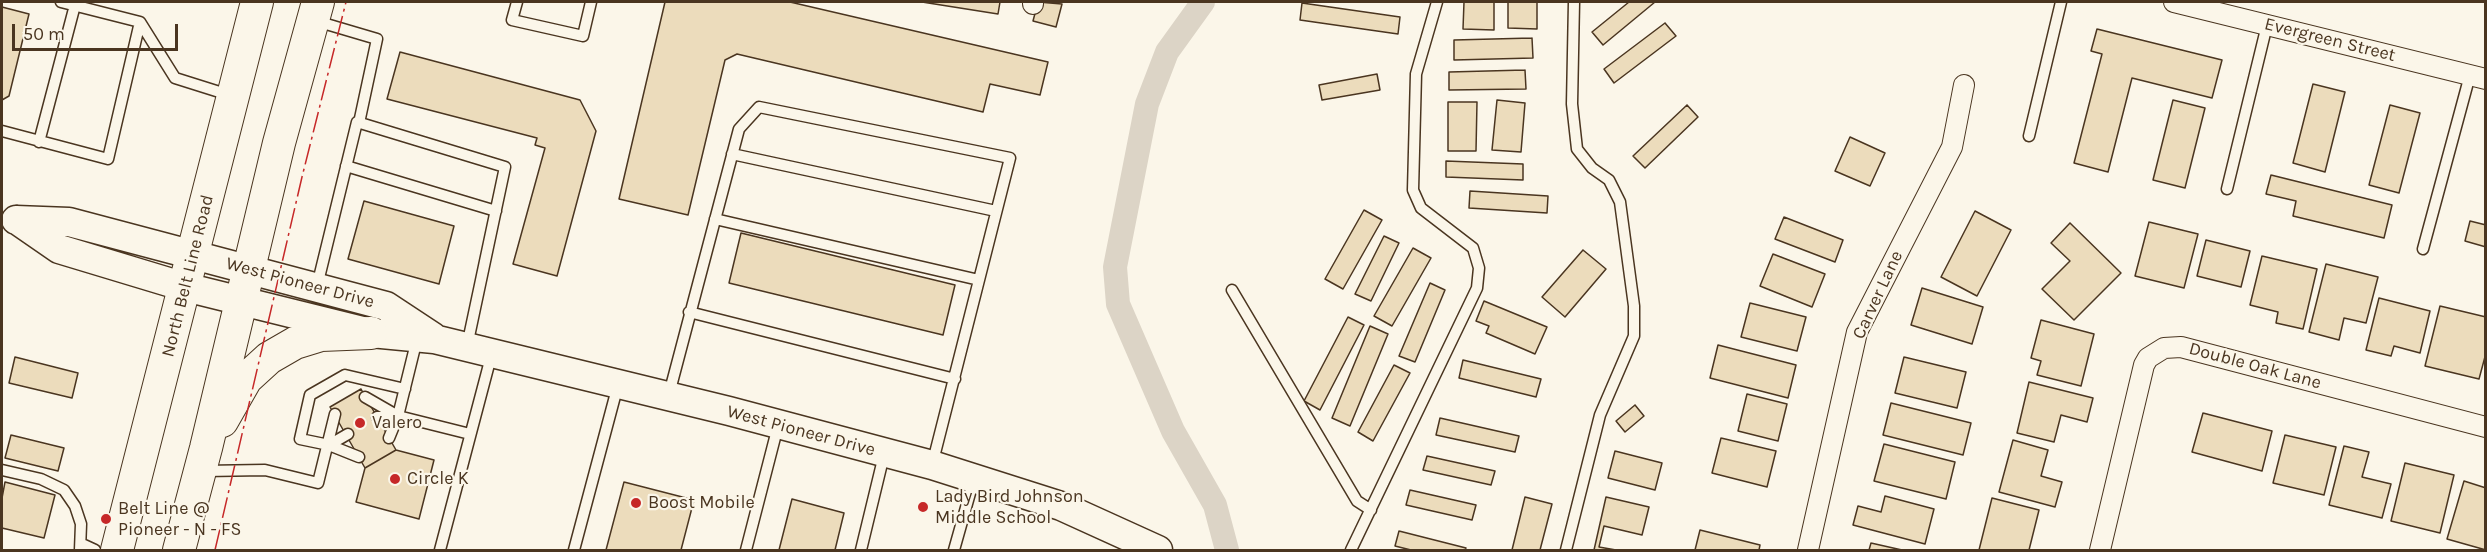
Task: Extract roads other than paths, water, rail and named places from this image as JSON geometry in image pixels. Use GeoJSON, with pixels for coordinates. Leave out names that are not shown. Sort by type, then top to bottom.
{"type":"FeatureCollection","features":[{"type":"Feature","properties":{"kind":"main road","name":"North Belt Line Road"},"geometry":{"type":"LineString","coordinates":[[117,550],[257,2]]}},
{"type":"Feature","properties":{"kind":"main road"},"geometry":{"type":"LineString","coordinates":[[179,550],[203,460],[279,143],[316,11]]}},
{"type":"Feature","properties":{"kind":"main road","name":"West Pioneer Drive"},"geometry":{"type":"LineString","coordinates":[[9,218],[69,222],[386,306],[426,338]]}},
{"type":"Feature","properties":{"kind":"main road","name":"West Pioneer Drive"},"geometry":{"type":"LineString","coordinates":[[9,218],[59,249],[185,287],[371,333],[426,338],[479,350],[779,424],[932,465],[1061,506],[1158,550]]}},
{"type":"Feature","properties":{"kind":"main road"},"geometry":{"type":"LineString","coordinates":[[203,460],[246,379],[269,358],[295,343],[321,335],[371,333]]}},
{"type":"Feature","properties":{"kind":"street","name":"Evergreen Street"},"geometry":{"type":"LineString","coordinates":[[2174,2],[2478,77]]}},
{"type":"Feature","properties":{"kind":"street","name":"Carver Lane"},"geometry":{"type":"LineString","coordinates":[[1808,550],[1857,332],[1952,147],[1964,85]]}},
{"type":"Feature","properties":{"kind":"street","name":"Double Oak Lane"},"geometry":{"type":"LineString","coordinates":[[2100,550],[2144,365],[2148,358],[2164,348],[2181,347],[2486,427]]}},
{"type":"Feature","properties":{"kind":"lane"},"geometry":{"type":"LineString","coordinates":[[61,2],[140,22],[175,78],[232,96]]}},
{"type":"Feature","properties":{"kind":"lane"},"geometry":{"type":"LineString","coordinates":[[517,2],[512,20],[583,36],[591,2]]}},
{"type":"Feature","properties":{"kind":"lane"},"geometry":{"type":"LineString","coordinates":[[1352,550],[1477,288],[1479,268],[1473,248],[1421,208],[1413,190],[1416,74],[1437,2]]}},
{"type":"Feature","properties":{"kind":"lane"},"geometry":{"type":"LineString","coordinates":[[1566,550],[1600,415],[1634,336],[1634,306],[1620,202],[1609,180],[1592,168],[1576,149],[1572,104],[1574,2]]}},
{"type":"Feature","properties":{"kind":"lane"},"geometry":{"type":"LineString","coordinates":[[2029,136],[2061,2]]}},
{"type":"Feature","properties":{"kind":"lane"},"geometry":{"type":"LineString","coordinates":[[39,141],[75,5]]}},
{"type":"Feature","properties":{"kind":"lane"},"geometry":{"type":"LineString","coordinates":[[316,11],[377,39],[359,123],[357,122],[317,287]]}},
{"type":"Feature","properties":{"kind":"lane"},"geometry":{"type":"LineString","coordinates":[[2,131],[108,159],[140,22]]}},
{"type":"Feature","properties":{"kind":"lane"},"geometry":{"type":"LineString","coordinates":[[2227,189],[2267,25]]}},
{"type":"Feature","properties":{"kind":"lane"},"geometry":{"type":"LineString","coordinates":[[2423,249],[2478,77]]}},
{"type":"Feature","properties":{"kind":"lane"},"geometry":{"type":"LineString","coordinates":[[668,396],[739,129],[759,107],[1010,158],[932,465]]}},
{"type":"Feature","properties":{"kind":"lane"},"geometry":{"type":"LineString","coordinates":[[359,123],[505,167],[496,210],[470,434],[440,550]]}},
{"type":"Feature","properties":{"kind":"lane"},"geometry":{"type":"LineString","coordinates":[[732,154],[996,211]]}},
{"type":"Feature","properties":{"kind":"lane"},"geometry":{"type":"LineString","coordinates":[[346,166],[496,210]]}},
{"type":"Feature","properties":{"kind":"lane"},"geometry":{"type":"LineString","coordinates":[[715,219],[979,280]]}},
{"type":"Feature","properties":{"kind":"lane"},"geometry":{"type":"LineString","coordinates":[[1232,290],[1357,501],[1371,510]]}},
{"type":"Feature","properties":{"kind":"lane"},"geometry":{"type":"LineString","coordinates":[[689,312],[955,379]]}},
{"type":"Feature","properties":{"kind":"lane"},"geometry":{"type":"LineString","coordinates":[[389,438],[405,389],[426,338]]}},
{"type":"Feature","properties":{"kind":"lane"},"geometry":{"type":"LineString","coordinates":[[359,457],[329,445],[300,439],[310,395],[345,375],[405,389]]}},
{"type":"Feature","properties":{"kind":"lane"},"geometry":{"type":"LineString","coordinates":[[574,550],[618,384]]}},
{"type":"Feature","properties":{"kind":"lane"},"geometry":{"type":"LineString","coordinates":[[365,397],[398,416],[470,434]]}},
{"type":"Feature","properties":{"kind":"lane"},"geometry":{"type":"LineString","coordinates":[[203,460],[264,470],[318,483],[335,414]]}},
{"type":"Feature","properties":{"kind":"lane"},"geometry":{"type":"LineString","coordinates":[[377,417],[398,416]]}},
{"type":"Feature","properties":{"kind":"lane"},"geometry":{"type":"LineString","coordinates":[[746,550],[779,424]]}},
{"type":"Feature","properties":{"kind":"lane"},"geometry":{"type":"LineString","coordinates":[[329,445],[348,434]]}},
{"type":"Feature","properties":{"kind":"lane"},"geometry":{"type":"LineString","coordinates":[[861,550],[885,453]]}},
{"type":"Feature","properties":{"kind":"lane"},"geometry":{"type":"LineString","coordinates":[[2,470],[41,479],[64,490],[78,515],[81,548],[95,550]]}},
{"type":"Feature","properties":{"kind":"lane"},"geometry":{"type":"LineString","coordinates":[[954,550],[974,478]]}},
{"type":"Feature","properties":{"kind":"waterway"},"geometry":{"type":"LineString","coordinates":[[1203,2],[1167,52],[1147,104],[1115,267],[1118,304],[1173,431],[1215,505],[1227,550]]}},
{"type":"Feature","properties":{"kind":"place","name":"Valero"},"geometry":{"type":"Point","coordinates":[360,423]}},
{"type":"Feature","properties":{"kind":"place","name":"Circle K"},"geometry":{"type":"Point","coordinates":[395,479]}},
{"type":"Feature","properties":{"kind":"place","name":"Boost Mobile"},"geometry":{"type":"Point","coordinates":[636,503]}},
{"type":"Feature","properties":{"kind":"place","name":"Lady Bird Johnson Middle School"},"geometry":{"type":"Point","coordinates":[923,507]}},
{"type":"Feature","properties":{"kind":"place","name":"Belt Line @ Pioneer - N - FS"},"geometry":{"type":"Point","coordinates":[106,519]}}]}
